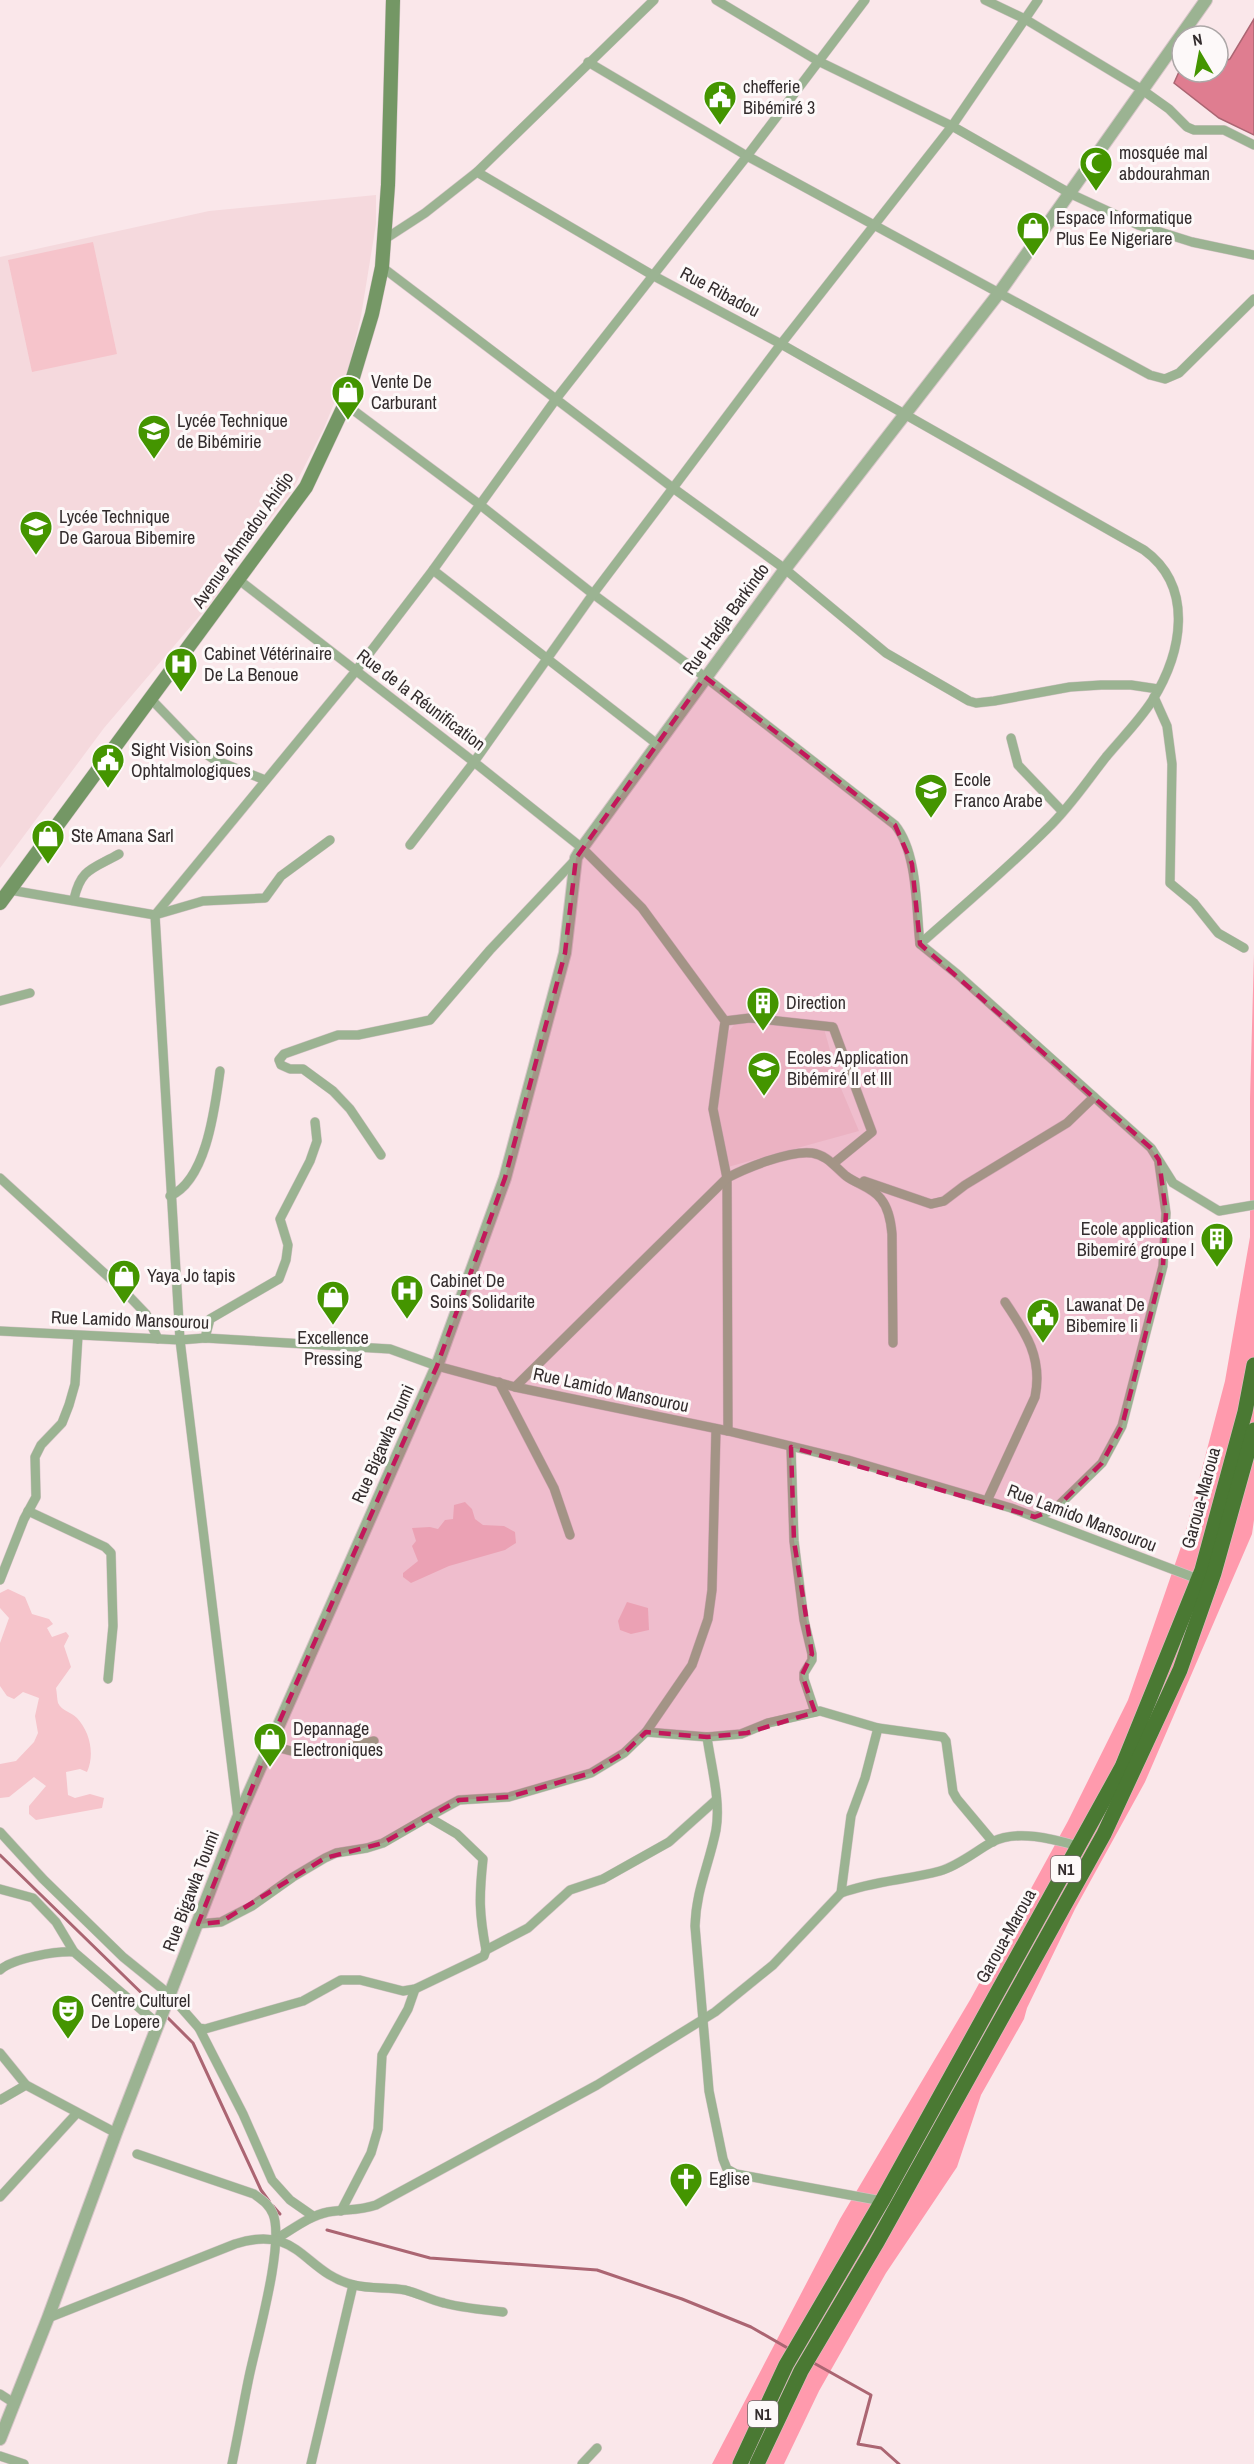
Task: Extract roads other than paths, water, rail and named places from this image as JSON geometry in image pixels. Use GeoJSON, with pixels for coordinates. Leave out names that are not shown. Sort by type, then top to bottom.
{"type":"FeatureCollection","features":[{"type":"Feature","properties":{"kind":"highway","name":"Garoua-Maroua"},"geometry":{"type":"LineString","coordinates":[[757,2464],[801,2372],[808,2343],[882,2201],[1122,1767],[1198,1579],[1245,1412],[1254,1365]]}},
{"type":"Feature","properties":{"kind":"highway","name":"Garoua-Maroua"},"geometry":{"type":"LineString","coordinates":[[740,2464],[786,2365],[808,2343],[882,2234],[1104,1834],[1180,1670],[1214,1573],[1254,1430]]}},
{"type":"Feature","properties":{"kind":"main road","name":"Avenue Ahmadou Ahidjo"},"geometry":{"type":"LineString","coordinates":[[0,903],[306,487],[345,404],[372,314],[382,267],[385,239],[393,0]]}},
{"type":"Feature","properties":{"kind":"street"},"geometry":{"type":"LineString","coordinates":[[385,239],[425,213],[477,171],[654,0]]}},
{"type":"Feature","properties":{"kind":"street"},"geometry":{"type":"LineString","coordinates":[[716,0],[818,61],[952,126],[1071,194],[1138,225],[1192,242],[1254,255]]}},
{"type":"Feature","properties":{"kind":"street"},"geometry":{"type":"LineString","coordinates":[[238,1818],[180,1340],[155,915],[355,672],[433,570],[556,399],[747,156],[865,0]]}},
{"type":"Feature","properties":{"kind":"street"},"geometry":{"type":"LineString","coordinates":[[985,0],[1024,19],[1141,89],[1169,109],[1187,127],[1194,130],[1224,130],[1254,145]]}},
{"type":"Feature","properties":{"kind":"street"},"geometry":{"type":"LineString","coordinates":[[410,845],[474,762],[592,594],[781,344],[952,126],[1038,0]]}},
{"type":"Feature","properties":{"kind":"street","name":"Rue Hadja Barkindo"},"geometry":{"type":"LineString","coordinates":[[579,853],[785,569],[999,293],[1206,0]]}},
{"type":"Feature","properties":{"kind":"street"},"geometry":{"type":"LineString","coordinates":[[588,62],[747,156],[1150,375],[1165,379],[1179,373],[1254,299]]}},
{"type":"Feature","properties":{"kind":"street","name":"Rue Ribadou"},"geometry":{"type":"LineString","coordinates":[[477,171],[654,276],[781,344],[1144,550],[1158,560],[1168,574],[1176,592],[1179,615],[1177,644],[1156,693],[1050,827],[920,944]]}},
{"type":"Feature","properties":{"kind":"street"},"geometry":{"type":"LineString","coordinates":[[382,267],[673,488],[785,569],[886,652],[969,701],[976,703],[994,701],[1081,686],[1131,685],[1156,693],[1167,726],[1172,764],[1170,883],[1194,903],[1218,933],[1244,948]]}},
{"type":"Feature","properties":{"kind":"street"},"geometry":{"type":"LineString","coordinates":[[345,404],[479,504],[592,594],[705,677],[900,831],[912,864],[920,944],[957,974],[1151,1148],[1173,1183],[1219,1211],[1254,1205]]}},
{"type":"Feature","properties":{"kind":"street"},"geometry":{"type":"LineString","coordinates":[[433,570],[657,744]]}},
{"type":"Feature","properties":{"kind":"street","name":"Rue de la Réunification"},"geometry":{"type":"LineString","coordinates":[[239,580],[474,762],[642,908],[725,1021]]}},
{"type":"Feature","properties":{"kind":"street"},"geometry":{"type":"LineString","coordinates":[[150,698],[200,750],[215,760],[265,780]]}},
{"type":"Feature","properties":{"kind":"street"},"geometry":{"type":"LineString","coordinates":[[1011,738],[1018,765],[1062,811]]}},
{"type":"Feature","properties":{"kind":"street"},"geometry":{"type":"LineString","coordinates":[[10,890],[74,899],[155,915],[203,901],[265,898],[281,876],[330,840]]}},
{"type":"Feature","properties":{"kind":"street"},"geometry":{"type":"LineString","coordinates":[[381,1155],[356,1116],[333,1090],[303,1069],[290,1069],[281,1065],[279,1060],[284,1054],[338,1035],[358,1035],[430,1020],[490,950],[579,853]]}},
{"type":"Feature","properties":{"kind":"street","name":"Rue Bigawla Toumi"},"geometry":{"type":"LineString","coordinates":[[0,2439],[238,1818],[437,1366],[505,1178],[565,953],[579,853]]}},
{"type":"Feature","properties":{"kind":"street"},"geometry":{"type":"LineString","coordinates":[[74,899],[78,882],[82,876],[119,854]]}},
{"type":"Feature","properties":{"kind":"street"},"geometry":{"type":"LineString","coordinates":[[0,1000],[30,993]]}},
{"type":"Feature","properties":{"kind":"street"},"geometry":{"type":"LineString","coordinates":[[728,1431],[727,1178],[713,1109],[725,1021],[750,1018],[833,1027],[872,1132],[834,1163]]}},
{"type":"Feature","properties":{"kind":"street"},"geometry":{"type":"LineString","coordinates":[[170,1196],[177,1193],[204,1154],[220,1071]]}},
{"type":"Feature","properties":{"kind":"street"},"geometry":{"type":"LineString","coordinates":[[846,1175],[931,1204],[944,1201],[965,1185],[1067,1124],[1094,1097]]}},
{"type":"Feature","properties":{"kind":"street"},"geometry":{"type":"LineString","coordinates":[[204,1338],[210,1319],[279,1279],[286,1260],[288,1245],[280,1219],[310,1161],[317,1141],[315,1122]]}},
{"type":"Feature","properties":{"kind":"street"},"geometry":{"type":"LineString","coordinates":[[515,1387],[727,1178],[750,1166],[812,1153],[834,1163],[846,1175],[882,1199],[890,1216],[893,1342]]}},
{"type":"Feature","properties":{"kind":"street"},"geometry":{"type":"LineString","coordinates":[[1035,1517],[1055,1509],[1102,1462],[1122,1426],[1163,1266],[1166,1213],[1159,1160]]}},
{"type":"Feature","properties":{"kind":"street"},"geometry":{"type":"LineString","coordinates":[[0,1178],[126,1293],[146,1314],[158,1339]]}},
{"type":"Feature","properties":{"kind":"street"},"geometry":{"type":"LineString","coordinates":[[987,1501],[1035,1397],[1038,1378],[1035,1356],[1024,1330],[1005,1302]]}},
{"type":"Feature","properties":{"kind":"street","name":"Rue Lamido Mansourou"},"geometry":{"type":"LineString","coordinates":[[0,1331],[180,1340],[204,1338],[390,1349],[437,1366],[515,1387],[728,1431],[848,1460],[1035,1517],[1198,1579]]}},
{"type":"Feature","properties":{"kind":"street"},"geometry":{"type":"LineString","coordinates":[[0,1585],[28,1510],[36,1497],[35,1458],[41,1445],[62,1423],[75,1384],[78,1336]]}},
{"type":"Feature","properties":{"kind":"street"},"geometry":{"type":"LineString","coordinates":[[499,1382],[559,1498],[570,1535]]}},
{"type":"Feature","properties":{"kind":"street"},"geometry":{"type":"LineString","coordinates":[[198,1924],[221,1922],[252,1906],[324,1858],[336,1853],[383,1843],[459,1800],[509,1797],[591,1773],[624,1753],[646,1732],[692,1665],[708,1619],[712,1590],[716,1429]]}},
{"type":"Feature","properties":{"kind":"street"},"geometry":{"type":"LineString","coordinates":[[791,1447],[794,1541],[804,1620],[812,1654],[812,1660],[804,1673],[804,1679],[815,1712]]}},
{"type":"Feature","properties":{"kind":"street"},"geometry":{"type":"LineString","coordinates":[[28,1510],[105,1547],[111,1553],[113,1626],[108,1679]]}},
{"type":"Feature","properties":{"kind":"street"},"geometry":{"type":"LineString","coordinates":[[646,1732],[707,1737],[747,1733],[768,1723],[815,1712],[878,1728],[945,1738],[953,1792],[993,1842]]}},
{"type":"Feature","properties":{"kind":"street"},"geometry":{"type":"LineString","coordinates":[[841,1893],[851,1816],[865,1778],[878,1728]]}},
{"type":"Feature","properties":{"kind":"street"},"geometry":{"type":"LineString","coordinates":[[707,1737],[716,1800],[716,1829],[696,1901],[695,1926],[709,2091],[727,2169],[736,2174],[882,2201]]}},
{"type":"Feature","properties":{"kind":"street"},"geometry":{"type":"LineString","coordinates":[[269,1745],[299,1753],[308,1753],[374,1741]]}},
{"type":"Feature","properties":{"kind":"street"},"geometry":{"type":"LineString","coordinates":[[486,1950],[528,1928],[570,1890],[603,1879],[669,1842],[716,1800]]}},
{"type":"Feature","properties":{"kind":"street"},"geometry":{"type":"LineString","coordinates":[[199,2028],[205,2029],[303,2001],[341,1980],[360,1980],[403,1991],[416,1989],[484,1956],[486,1950],[479,1913],[478,1892],[483,1859],[457,1834],[428,1817]]}},
{"type":"Feature","properties":{"kind":"street"},"geometry":{"type":"LineString","coordinates":[[0,1832],[43,1879],[199,2028],[243,2114],[272,2180],[290,2200],[313,2217]]}},
{"type":"Feature","properties":{"kind":"street"},"geometry":{"type":"LineString","coordinates":[[276,2239],[313,2217],[341,2211],[362,2210],[376,2205],[597,2085],[715,2012],[773,1965],[841,1893],[856,1887],[942,1870],[1007,1836],[1052,1839],[1078,1846]]}},
{"type":"Feature","properties":{"kind":"street"},"geometry":{"type":"LineString","coordinates":[[0,1889],[33,1898],[56,1922],[74,1952],[159,2021]]}},
{"type":"Feature","properties":{"kind":"street"},"geometry":{"type":"LineString","coordinates":[[2,1964],[55,1953],[74,1952]]}},
{"type":"Feature","properties":{"kind":"street"},"geometry":{"type":"LineString","coordinates":[[341,2211],[367,2161],[378,2129],[382,2055],[408,2009],[416,1989]]}},
{"type":"Feature","properties":{"kind":"street"},"geometry":{"type":"LineString","coordinates":[[0,2053],[26,2085],[116,2133]]}},
{"type":"Feature","properties":{"kind":"street"},"geometry":{"type":"LineString","coordinates":[[0,2100],[26,2085]]}},
{"type":"Feature","properties":{"kind":"street"},"geometry":{"type":"LineString","coordinates":[[0,2197],[77,2113]]}},
{"type":"Feature","properties":{"kind":"street"},"geometry":{"type":"LineString","coordinates":[[137,2154],[254,2194],[267,2203],[274,2215],[276,2239],[262,2326],[232,2464]]}},
{"type":"Feature","properties":{"kind":"street"},"geometry":{"type":"LineString","coordinates":[[48,2318],[250,2239],[276,2239],[294,2247],[333,2275],[353,2285],[402,2290],[444,2304],[503,2313]]}},
{"type":"Feature","properties":{"kind":"street"},"geometry":{"type":"LineString","coordinates":[[311,2464],[353,2285]]}},
{"type":"Feature","properties":{"kind":"street"},"geometry":{"type":"LineString","coordinates":[[0,2394],[14,2403]]}},
{"type":"Feature","properties":{"kind":"street"},"geometry":{"type":"LineString","coordinates":[[582,2464],[597,2448]]}},
{"type":"Feature","properties":{"kind":"street"},"geometry":{"type":"LineString","coordinates":[[0,2456],[24,2464]]}},
{"type":"Feature","properties":{"kind":"waterway"},"geometry":{"type":"LineString","coordinates":[[0,1855],[160,2011]]}},
{"type":"Feature","properties":{"kind":"waterway"},"geometry":{"type":"LineString","coordinates":[[165,2015],[193,2043],[261,2190],[269,2201]]}},
{"type":"Feature","properties":{"kind":"waterway"},"geometry":{"type":"LineString","coordinates":[[273,2206],[280,2214]]}},
{"type":"Feature","properties":{"kind":"waterway"},"geometry":{"type":"LineString","coordinates":[[327,2230],[430,2258],[597,2270],[682,2299],[751,2327],[791,2350]]}},
{"type":"Feature","properties":{"kind":"waterway"},"geometry":{"type":"LineString","coordinates":[[812,2362],[871,2395],[858,2444],[881,2448],[899,2464]]}},
{"type":"Feature","properties":{"kind":"place","name":"chefferie Bibémiré 3"},"geometry":{"type":"Point","coordinates":[720,126]}},
{"type":"Feature","properties":{"kind":"place","name":"mosquée mal abdourahman"},"geometry":{"type":"Point","coordinates":[1096,192]}},
{"type":"Feature","properties":{"kind":"place","name":"Espace Informatique Plus Ee Nigeriare"},"geometry":{"type":"Point","coordinates":[1033,257]}},
{"type":"Feature","properties":{"kind":"place","name":"Vente De Carburant"},"geometry":{"type":"Point","coordinates":[348,421]}},
{"type":"Feature","properties":{"kind":"place","name":"Lycée Technique de Bibémirie"},"geometry":{"type":"Point","coordinates":[154,460]}},
{"type":"Feature","properties":{"kind":"place","name":"Lycée Technique De Garoua Bibemire"},"geometry":{"type":"Point","coordinates":[36,556]}},
{"type":"Feature","properties":{"kind":"place","name":"Cabinet Vétérinaire De La Benoue"},"geometry":{"type":"Point","coordinates":[181,693]}},
{"type":"Feature","properties":{"kind":"place","name":"Sight Vision Soins Ophtalmologiques"},"geometry":{"type":"Point","coordinates":[108,789]}},
{"type":"Feature","properties":{"kind":"place","name":"Ecole Franco Arabe"},"geometry":{"type":"Point","coordinates":[931,819]}},
{"type":"Feature","properties":{"kind":"place","name":"Ste Amana Sarl"},"geometry":{"type":"Point","coordinates":[48,865]}},
{"type":"Feature","properties":{"kind":"place","name":"Direction"},"geometry":{"type":"Point","coordinates":[763,1032]}},
{"type":"Feature","properties":{"kind":"place","name":"Ecoles Application Bibémiré II et III"},"geometry":{"type":"Point","coordinates":[764,1097]}},
{"type":"Feature","properties":{"kind":"place","name":"Ecole application Bibemiré groupe l"},"geometry":{"type":"Point","coordinates":[1217,1268]}},
{"type":"Feature","properties":{"kind":"place","name":"Yaya Jo tapis"},"geometry":{"type":"Point","coordinates":[124,1305]}},
{"type":"Feature","properties":{"kind":"place","name":"Cabinet De Soins Solidarite"},"geometry":{"type":"Point","coordinates":[407,1320]}},
{"type":"Feature","properties":{"kind":"place","name":"Excellence Pressing"},"geometry":{"type":"Point","coordinates":[333,1326]}},
{"type":"Feature","properties":{"kind":"place","name":"Lawanat De Bibemire Ii"},"geometry":{"type":"Point","coordinates":[1043,1344]}},
{"type":"Feature","properties":{"kind":"place","name":"Depannage Electroniques"},"geometry":{"type":"Point","coordinates":[270,1768]}},
{"type":"Feature","properties":{"kind":"place","name":"Centre Culturel De Lopere"},"geometry":{"type":"Point","coordinates":[68,2040]}},
{"type":"Feature","properties":{"kind":"place","name":"Eglise"},"geometry":{"type":"Point","coordinates":[686,2208]}}]}
